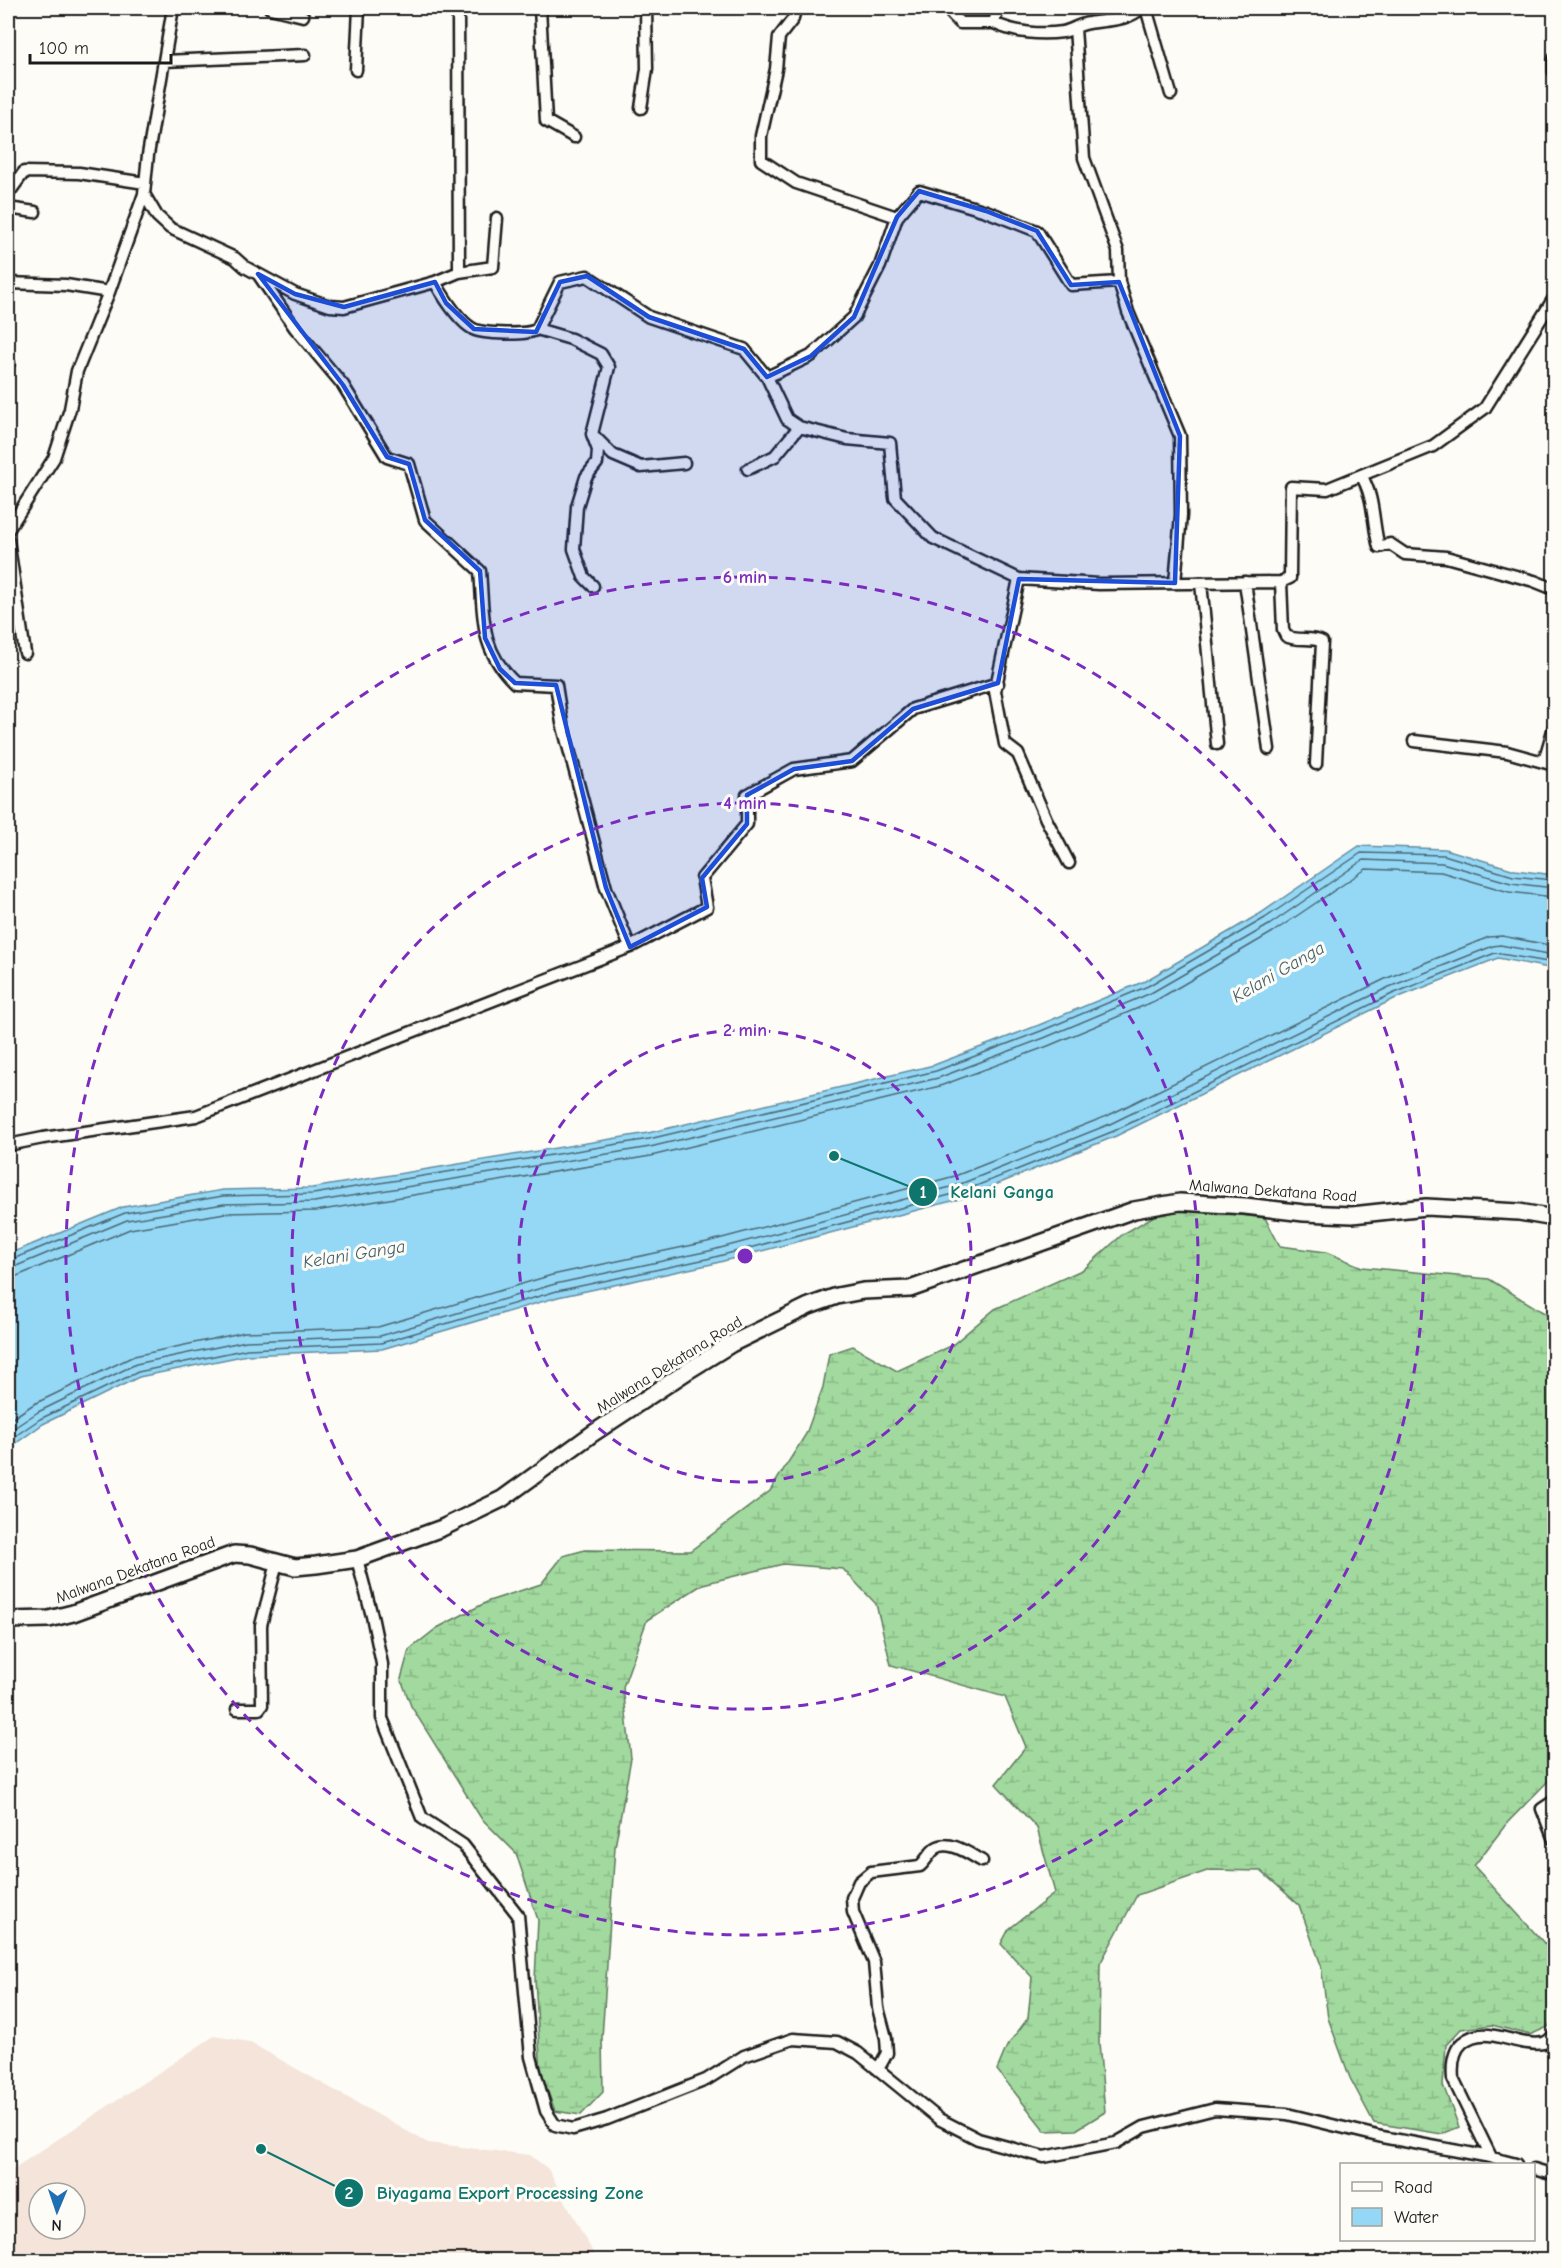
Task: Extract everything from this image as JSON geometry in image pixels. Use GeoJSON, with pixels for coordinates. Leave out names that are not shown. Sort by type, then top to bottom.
{"type":"FeatureCollection","features":[{"type":"Feature","properties":{"kind":"main road","name":"Malwana Dekatana Road"},"geometry":{"type":"LineString","coordinates":[[8,1620],[49,1619],[73,1613],[227,1555],[250,1555],[295,1567],[357,1559],[442,1528],[502,1499],[592,1434],[689,1370],[731,1344],[809,1306],[837,1296],[863,1291],[910,1289],[1134,1210],[1180,1202],[1304,1213],[1352,1215],[1426,1207],[1519,1212],[1554,1218]]}},
{"type":"Feature","properties":{"kind":"street"},"geometry":{"type":"LineString","coordinates":[[8,530],[54,458],[70,409],[77,371],[109,292],[144,188],[173,8]]}},
{"type":"Feature","properties":{"kind":"street"},"geometry":{"type":"LineString","coordinates":[[270,8],[303,16]]}},
{"type":"Feature","properties":{"kind":"street"},"geometry":{"type":"LineString","coordinates":[[356,70],[359,8]]}},
{"type":"Feature","properties":{"kind":"street"},"geometry":{"type":"LineString","coordinates":[[458,8],[459,272]]}},
{"type":"Feature","properties":{"kind":"street"},"geometry":{"type":"LineString","coordinates":[[540,8],[546,121],[574,137]]}},
{"type":"Feature","properties":{"kind":"street"},"geometry":{"type":"LineString","coordinates":[[641,108],[647,69],[646,8]]}},
{"type":"Feature","properties":{"kind":"street"},"geometry":{"type":"LineString","coordinates":[[795,8],[793,19],[779,37],[776,69],[761,135],[761,160],[796,183],[897,218]]}},
{"type":"Feature","properties":{"kind":"street"},"geometry":{"type":"LineString","coordinates":[[945,8],[960,23],[994,23],[1004,28],[1039,33],[1064,32],[1084,24],[1122,18],[1137,13],[1141,8]]}},
{"type":"Feature","properties":{"kind":"street"},"geometry":{"type":"LineString","coordinates":[[994,23],[998,8]]}},
{"type":"Feature","properties":{"kind":"street"},"geometry":{"type":"LineString","coordinates":[[1146,8],[1171,94]]}},
{"type":"Feature","properties":{"kind":"street"},"geometry":{"type":"LineString","coordinates":[[1075,28],[1084,158],[1118,251],[1119,282],[1128,312],[1180,436],[1181,515],[1175,583]]}},
{"type":"Feature","properties":{"kind":"street"},"geometry":{"type":"LineString","coordinates":[[164,61],[305,55]]}},
{"type":"Feature","properties":{"kind":"street"},"geometry":{"type":"LineString","coordinates":[[1554,59],[1554,72]]}},
{"type":"Feature","properties":{"kind":"street"},"geometry":{"type":"LineString","coordinates":[[8,194],[24,172],[79,173],[144,188]]}},
{"type":"Feature","properties":{"kind":"street"},"geometry":{"type":"LineString","coordinates":[[144,188],[157,216],[170,228],[235,258],[258,274],[295,294],[330,306],[344,307],[435,282],[459,272],[493,267],[497,218]]}},
{"type":"Feature","properties":{"kind":"street"},"geometry":{"type":"LineString","coordinates":[[767,377],[811,356],[854,317],[880,266],[897,218],[919,191],[986,211],[1037,231],[1071,285],[1119,282]]}},
{"type":"Feature","properties":{"kind":"street"},"geometry":{"type":"LineString","coordinates":[[8,208],[35,212]]}},
{"type":"Feature","properties":{"kind":"street"},"geometry":{"type":"LineString","coordinates":[[258,274],[295,328],[343,385],[387,457],[409,464],[425,520],[480,570],[485,638],[500,669],[515,684],[556,685],[562,723],[606,888],[630,947]]}},
{"type":"Feature","properties":{"kind":"street"},"geometry":{"type":"LineString","coordinates":[[435,282],[446,303],[474,329],[513,334],[533,332],[537,329],[560,282],[587,276],[649,317],[744,349],[767,377],[787,419],[799,427],[847,440],[890,443],[895,498],[933,538],[1019,579],[1099,584],[1281,582],[1290,578],[1291,487],[1327,489],[1433,446],[1485,408],[1554,298]]}},
{"type":"Feature","properties":{"kind":"street"},"geometry":{"type":"LineString","coordinates":[[8,283],[66,285],[109,292]]}},
{"type":"Feature","properties":{"kind":"street"},"geometry":{"type":"LineString","coordinates":[[537,329],[572,339],[601,354],[609,367],[592,434],[598,450],[597,463],[586,477],[577,506],[574,549],[584,577],[593,586]]}},
{"type":"Feature","properties":{"kind":"street"},"geometry":{"type":"LineString","coordinates":[[748,469],[775,456],[799,427]]}},
{"type":"Feature","properties":{"kind":"street"},"geometry":{"type":"LineString","coordinates":[[592,434],[613,455],[641,467],[684,463]]}},
{"type":"Feature","properties":{"kind":"street"},"geometry":{"type":"LineString","coordinates":[[1361,475],[1370,490],[1379,547],[1390,544],[1405,554],[1446,557],[1534,581],[1554,589]]}},
{"type":"Feature","properties":{"kind":"street"},"geometry":{"type":"LineString","coordinates":[[8,540],[25,653]]}},
{"type":"Feature","properties":{"kind":"street"},"geometry":{"type":"LineString","coordinates":[[1019,579],[995,691],[1005,744],[1018,754],[1046,819],[1069,863]]}},
{"type":"Feature","properties":{"kind":"street"},"geometry":{"type":"LineString","coordinates":[[1245,582],[1269,749]]}},
{"type":"Feature","properties":{"kind":"street"},"geometry":{"type":"LineString","coordinates":[[1281,582],[1283,630],[1286,636],[1292,639],[1318,639],[1322,642],[1316,764]]}},
{"type":"Feature","properties":{"kind":"street"},"geometry":{"type":"LineString","coordinates":[[1201,583],[1217,744]]}},
{"type":"Feature","properties":{"kind":"street"},"geometry":{"type":"LineString","coordinates":[[8,1145],[196,1116],[630,947],[706,907],[702,878],[747,824],[747,795],[794,770],[852,761],[913,709],[998,683]]}},
{"type":"Feature","properties":{"kind":"street"},"geometry":{"type":"LineString","coordinates":[[1414,741],[1493,750],[1549,763],[1554,727]]}},
{"type":"Feature","properties":{"kind":"street"},"geometry":{"type":"LineString","coordinates":[[357,1559],[382,1664],[382,1718],[422,1818],[463,1845],[518,1915],[531,2057],[546,2111],[555,2125],[573,2129],[625,2112],[706,2080],[744,2056],[793,2039],[837,2042],[858,2054],[939,2119],[978,2139],[1044,2157],[1116,2143],[1144,2127],[1215,2109],[1287,2114],[1382,2137],[1512,2163]]}},
{"type":"Feature","properties":{"kind":"street"},"geometry":{"type":"LineString","coordinates":[[237,1709],[259,1709],[262,1705],[261,1625],[277,1563]]}},
{"type":"Feature","properties":{"kind":"street"},"geometry":{"type":"LineString","coordinates":[[1554,1801],[1542,1809],[1554,1840]]}},
{"type":"Feature","properties":{"kind":"street"},"geometry":{"type":"LineString","coordinates":[[876,2068],[885,2059],[887,2044],[878,2008],[874,1962],[851,1904],[856,1887],[871,1872],[920,1866],[937,1847],[945,1845],[961,1849],[982,1862]]}},
{"type":"Feature","properties":{"kind":"street"},"geometry":{"type":"LineString","coordinates":[[1491,2157],[1453,2079],[1452,2064],[1458,2047],[1471,2036],[1485,2034],[1531,2043],[1546,2043],[1554,2035]]}},
{"type":"Feature","properties":{"kind":"street"},"geometry":{"type":"LineString","coordinates":[[1535,2170],[1554,2175]]}},
{"type":"Feature","properties":{"kind":"highlighted area"},"geometry":{"type":"Polygon","coordinates":[[[919,191],[986,211],[1037,231],[1071,285],[1119,282],[1180,436],[1175,583],[1019,579],[998,683],[913,709],[852,761],[794,769],[747,795],[747,824],[702,878],[707,907],[630,947],[606,888],[556,685],[515,683],[500,669],[485,638],[480,571],[425,520],[409,464],[387,457],[343,385],[258,274],[295,294],[344,307],[435,282],[446,303],[474,329],[536,332],[560,282],[587,276],[649,317],[744,349],[767,377],[811,356],[854,317],[897,217],[919,191]]]}},
{"type":"Feature","properties":{"kind":"shaded area"},"geometry":{"type":"Polygon","coordinates":[[[214,2036],[249,2042],[428,2143],[530,2155],[548,2169],[597,2260],[8,2260],[8,2170],[13,2169],[214,2036]]]}},
{"type":"Feature","properties":{"kind":"green space"},"geometry":{"type":"Polygon","coordinates":[[[1190,1209],[1265,1218],[1280,1246],[1326,1252],[1362,1267],[1489,1279],[1554,1319],[1554,1775],[1507,1823],[1474,1866],[1554,1954],[1554,2016],[1548,2027],[1530,2035],[1492,2025],[1461,2029],[1446,2045],[1443,2085],[1459,2127],[1442,2134],[1374,2123],[1350,2078],[1328,2018],[1321,1965],[1299,1905],[1261,1871],[1210,1870],[1137,1895],[1100,1964],[1099,2042],[1105,2112],[1076,2130],[1045,2131],[997,2070],[1007,2046],[1028,2018],[1032,1977],[1001,1944],[1009,1929],[1055,1893],[1037,1828],[996,1784],[1026,1747],[1005,1697],[891,1665],[876,1604],[843,1569],[783,1564],[703,1584],[647,1620],[623,1687],[631,1758],[615,1847],[602,2038],[603,2092],[581,2115],[555,2111],[541,2073],[535,1979],[538,1920],[516,1853],[481,1818],[411,1706],[401,1679],[409,1650],[437,1628],[489,1601],[541,1584],[563,1556],[585,1550],[690,1551],[770,1491],[806,1434],[823,1387],[829,1354],[853,1346],[897,1371],[951,1346],[995,1309],[1084,1269],[1123,1234],[1154,1216],[1190,1209]]]}},
{"type":"Feature","properties":{"kind":"water"},"geometry":{"type":"Polygon","coordinates":[[[1359,846],[1445,849],[1515,870],[1554,875],[1554,969],[1498,958],[1394,999],[1116,1136],[963,1198],[712,1264],[558,1297],[382,1349],[247,1355],[139,1377],[43,1424],[8,1449],[8,1256],[16,1251],[123,1207],[223,1190],[312,1188],[648,1133],[934,1065],[1145,981],[1261,913],[1359,846]]]}},
{"type":"Feature","properties":{"kind":"place","name":"Kelani Ganga"},"geometry":{"type":"Point","coordinates":[834,1156]}},
{"type":"Feature","properties":{"kind":"place","name":"Biyagama Export Processing Zone"},"geometry":{"type":"Point","coordinates":[261,2149]}}]}
